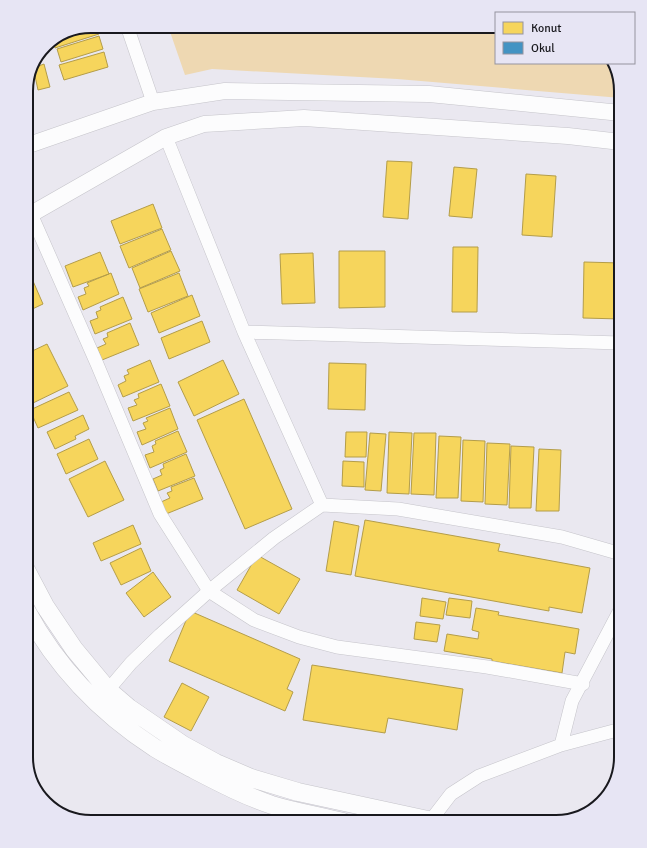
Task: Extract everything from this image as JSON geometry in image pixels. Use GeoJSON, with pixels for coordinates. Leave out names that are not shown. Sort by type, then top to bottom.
{"type":"FeatureCollection","features":[{"type":"Feature","properties":{"kind":"main road"},"geometry":{"type":"LineString","coordinates":[[33,583],[45,606],[74,650],[108,690],[129,708],[183,745],[216,763],[250,778],[298,792],[406,815]]}},
{"type":"Feature","properties":{"kind":"main road"},"geometry":{"type":"LineString","coordinates":[[33,621],[52,652],[78,685],[99,705],[155,748],[214,780],[248,795],[272,805],[314,815]]}},
{"type":"Feature","properties":{"kind":"street"},"geometry":{"type":"LineString","coordinates":[[129,33],[153,102]]}},
{"type":"Feature","properties":{"kind":"street"},"geometry":{"type":"LineString","coordinates":[[33,144],[153,102],[225,90],[428,94],[614,112]]}},
{"type":"Feature","properties":{"kind":"street"},"geometry":{"type":"LineString","coordinates":[[33,214],[166,137],[204,124],[304,118],[560,135],[614,141]]}},
{"type":"Feature","properties":{"kind":"street"},"geometry":{"type":"LineString","coordinates":[[166,137],[244,332],[322,505]]}},
{"type":"Feature","properties":{"kind":"street"},"geometry":{"type":"LineString","coordinates":[[33,225],[97,364],[160,514],[209,591],[254,620],[299,637],[336,646],[487,667],[583,684]]}},
{"type":"Feature","properties":{"kind":"street"},"geometry":{"type":"LineString","coordinates":[[244,332],[614,343]]}},
{"type":"Feature","properties":{"kind":"street"},"geometry":{"type":"LineString","coordinates":[[108,690],[131,663],[209,591],[274,538],[322,505],[398,509],[562,537],[614,552]]}},
{"type":"Feature","properties":{"kind":"street"},"geometry":{"type":"LineString","coordinates":[[561,745],[572,702],[583,684],[614,622]]}},
{"type":"Feature","properties":{"kind":"street"},"geometry":{"type":"LineString","coordinates":[[438,815],[450,794],[479,776],[561,745],[614,731]]}},
{"type":"Feature","properties":{"kind":"shaded area"},"geometry":{"type":"Polygon","coordinates":[[[170,33],[495,33],[495,64],[607,64],[614,84],[614,97],[397,79],[212,69],[185,75],[170,33]]]}},
{"type":"Feature","properties":{"kind":"building: Konut"},"geometry":{"type":"Polygon","coordinates":[[[84,33],[99,33],[99,34],[55,48],[54,46],[72,36],[84,33]]]}},
{"type":"Feature","properties":{"kind":"building: Konut"},"geometry":{"type":"Polygon","coordinates":[[[99,36],[103,49],[61,62],[57,49],[99,36]]]}},
{"type":"Feature","properties":{"kind":"building: Konut"},"geometry":{"type":"Polygon","coordinates":[[[104,52],[108,67],[64,80],[59,65],[104,52]]]}},
{"type":"Feature","properties":{"kind":"building: Konut"},"geometry":{"type":"Polygon","coordinates":[[[44,64],[50,87],[38,90],[35,76],[39,66],[44,64]]]}},
{"type":"Feature","properties":{"kind":"building: Konut"},"geometry":{"type":"Polygon","coordinates":[[[387,161],[412,162],[408,219],[383,217],[387,161]]]}},
{"type":"Feature","properties":{"kind":"building: Konut"},"geometry":{"type":"Polygon","coordinates":[[[454,167],[477,169],[472,218],[449,216],[454,167]]]}},
{"type":"Feature","properties":{"kind":"building: Konut"},"geometry":{"type":"Polygon","coordinates":[[[526,174],[556,176],[552,237],[522,235],[526,174]]]}},
{"type":"Feature","properties":{"kind":"building: Konut"},"geometry":{"type":"Polygon","coordinates":[[[153,204],[162,228],[120,244],[111,221],[153,204]]]}},
{"type":"Feature","properties":{"kind":"building: Konut"},"geometry":{"type":"Polygon","coordinates":[[[162,229],[171,250],[129,268],[120,246],[162,229]]]}},
{"type":"Feature","properties":{"kind":"building: Konut"},"geometry":{"type":"Polygon","coordinates":[[[453,247],[478,247],[477,312],[452,312],[453,247]]]}},
{"type":"Feature","properties":{"kind":"building: Konut"},"geometry":{"type":"Polygon","coordinates":[[[171,251],[180,271],[140,288],[132,268],[171,251]]]}},
{"type":"Feature","properties":{"kind":"building: Konut"},"geometry":{"type":"Polygon","coordinates":[[[339,251],[385,251],[385,307],[339,308],[339,251]]]}},
{"type":"Feature","properties":{"kind":"building: Konut"},"geometry":{"type":"Polygon","coordinates":[[[100,252],[109,274],[73,287],[65,266],[100,252]]]}},
{"type":"Feature","properties":{"kind":"building: Konut"},"geometry":{"type":"Polygon","coordinates":[[[313,253],[315,303],[282,304],[280,254],[313,253]]]}},
{"type":"Feature","properties":{"kind":"building: Konut"},"geometry":{"type":"Polygon","coordinates":[[[584,262],[614,263],[614,319],[583,318],[584,262]]]}},
{"type":"Feature","properties":{"kind":"building: Konut"},"geometry":{"type":"Polygon","coordinates":[[[111,273],[119,294],[83,310],[78,297],[86,294],[84,288],[89,286],[87,283],[111,273]]]}},
{"type":"Feature","properties":{"kind":"building: Konut"},"geometry":{"type":"Polygon","coordinates":[[[179,273],[188,296],[148,312],[139,289],[179,273]]]}},
{"type":"Feature","properties":{"kind":"building: Konut"},"geometry":{"type":"Polygon","coordinates":[[[33,281],[43,304],[33,309],[33,281]]]}},
{"type":"Feature","properties":{"kind":"building: Konut"},"geometry":{"type":"Polygon","coordinates":[[[192,295],[200,316],[159,333],[151,313],[192,295]]]}},
{"type":"Feature","properties":{"kind":"building: Konut"},"geometry":{"type":"Polygon","coordinates":[[[123,297],[132,319],[95,334],[90,321],[98,318],[96,312],[101,310],[100,307],[123,297]]]}},
{"type":"Feature","properties":{"kind":"building: Konut"},"geometry":{"type":"Polygon","coordinates":[[[202,321],[210,342],[169,359],[161,338],[202,321]]]}},
{"type":"Feature","properties":{"kind":"building: Konut"},"geometry":{"type":"Polygon","coordinates":[[[130,323],[139,345],[102,360],[97,348],[106,344],[103,339],[108,337],[107,333],[130,323]]]}},
{"type":"Feature","properties":{"kind":"building: Konut"},"geometry":{"type":"Polygon","coordinates":[[[47,344],[68,386],[33,403],[33,351],[47,344]]]}},
{"type":"Feature","properties":{"kind":"building: Konut"},"geometry":{"type":"Polygon","coordinates":[[[150,360],[159,382],[123,397],[118,385],[126,381],[124,376],[129,374],[127,370],[150,360]]]}},
{"type":"Feature","properties":{"kind":"building: Konut"},"geometry":{"type":"Polygon","coordinates":[[[223,360],[239,394],[194,416],[178,382],[223,360]]]}},
{"type":"Feature","properties":{"kind":"building: Konut"},"geometry":{"type":"Polygon","coordinates":[[[329,363],[366,364],[365,410],[328,409],[329,363]]]}},
{"type":"Feature","properties":{"kind":"building: Konut"},"geometry":{"type":"Polygon","coordinates":[[[161,384],[170,406],[133,421],[128,408],[137,405],[134,400],[139,398],[138,394],[161,384]]]}},
{"type":"Feature","properties":{"kind":"building: Konut"},"geometry":{"type":"Polygon","coordinates":[[[69,392],[78,410],[38,428],[33,417],[33,409],[69,392]]]}},
{"type":"Feature","properties":{"kind":"building: Konut"},"geometry":{"type":"Polygon","coordinates":[[[244,399],[292,509],[245,529],[197,420],[244,399]]]}},
{"type":"Feature","properties":{"kind":"building: Konut"},"geometry":{"type":"Polygon","coordinates":[[[170,408],[178,429],[142,445],[137,432],[146,429],[143,423],[148,421],[146,418],[170,408]]]}},
{"type":"Feature","properties":{"kind":"building: Konut"},"geometry":{"type":"Polygon","coordinates":[[[83,415],[89,429],[75,436],[76,439],[55,449],[47,432],[83,415]]]}},
{"type":"Feature","properties":{"kind":"building: Konut"},"geometry":{"type":"Polygon","coordinates":[[[178,431],[187,452],[150,468],[145,455],[154,452],[152,446],[156,444],[155,441],[178,431]]]}},
{"type":"Feature","properties":{"kind":"building: Konut"},"geometry":{"type":"Polygon","coordinates":[[[346,432],[367,432],[366,457],[345,457],[346,432]]]}},
{"type":"Feature","properties":{"kind":"building: Konut"},"geometry":{"type":"Polygon","coordinates":[[[389,432],[412,433],[409,494],[387,493],[389,432]]]}},
{"type":"Feature","properties":{"kind":"building: Konut"},"geometry":{"type":"Polygon","coordinates":[[[370,433],[386,434],[381,491],[365,490],[370,433]]]}},
{"type":"Feature","properties":{"kind":"building: Konut"},"geometry":{"type":"Polygon","coordinates":[[[414,433],[436,433],[434,495],[411,494],[414,433]]]}},
{"type":"Feature","properties":{"kind":"building: Konut"},"geometry":{"type":"Polygon","coordinates":[[[439,436],[461,437],[458,498],[436,498],[439,436]]]}},
{"type":"Feature","properties":{"kind":"building: Konut"},"geometry":{"type":"Polygon","coordinates":[[[89,439],[98,459],[66,474],[57,454],[89,439]]]}},
{"type":"Feature","properties":{"kind":"building: Konut"},"geometry":{"type":"Polygon","coordinates":[[[463,440],[485,441],[483,502],[461,501],[463,440]]]}},
{"type":"Feature","properties":{"kind":"building: Konut"},"geometry":{"type":"Polygon","coordinates":[[[487,443],[510,444],[507,505],[485,504],[487,443]]]}},
{"type":"Feature","properties":{"kind":"building: Konut"},"geometry":{"type":"Polygon","coordinates":[[[511,446],[534,447],[531,508],[509,508],[511,446]]]}},
{"type":"Feature","properties":{"kind":"building: Konut"},"geometry":{"type":"Polygon","coordinates":[[[539,449],[561,450],[559,511],[536,511],[539,449]]]}},
{"type":"Feature","properties":{"kind":"building: Konut"},"geometry":{"type":"Polygon","coordinates":[[[186,454],[195,476],[158,491],[153,479],[162,475],[160,470],[164,468],[163,464],[186,454]]]}},
{"type":"Feature","properties":{"kind":"building: Konut"},"geometry":{"type":"Polygon","coordinates":[[[105,461],[124,500],[88,517],[69,479],[105,461]]]}},
{"type":"Feature","properties":{"kind":"building: Konut"},"geometry":{"type":"Polygon","coordinates":[[[343,461],[364,462],[364,487],[342,486],[343,461]]]}},
{"type":"Feature","properties":{"kind":"building: Konut"},"geometry":{"type":"Polygon","coordinates":[[[194,478],[203,499],[166,514],[161,502],[170,498],[167,493],[172,491],[171,487],[194,478]]]}},
{"type":"Feature","properties":{"kind":"building: Konut"},"geometry":{"type":"Polygon","coordinates":[[[365,520],[500,544],[498,551],[590,568],[582,613],[549,607],[549,611],[355,576],[365,520]]]}},
{"type":"Feature","properties":{"kind":"building: Konut"},"geometry":{"type":"Polygon","coordinates":[[[334,521],[359,526],[351,575],[326,571],[334,521]]]}},
{"type":"Feature","properties":{"kind":"building: Konut"},"geometry":{"type":"Polygon","coordinates":[[[133,525],[141,544],[101,561],[93,543],[133,525]]]}},
{"type":"Feature","properties":{"kind":"building: Konut"},"geometry":{"type":"Polygon","coordinates":[[[141,548],[151,571],[121,585],[110,563],[141,548]]]}},
{"type":"Feature","properties":{"kind":"building: Konut"},"geometry":{"type":"Polygon","coordinates":[[[257,555],[300,579],[279,614],[237,590],[257,555]]]}},
{"type":"Feature","properties":{"kind":"building: Konut"},"geometry":{"type":"Polygon","coordinates":[[[153,572],[171,597],[144,617],[126,593],[153,572]]]}},
{"type":"Feature","properties":{"kind":"building: Konut"},"geometry":{"type":"Polygon","coordinates":[[[422,598],[446,602],[443,619],[420,616],[422,598]]]}},
{"type":"Feature","properties":{"kind":"building: Konut"},"geometry":{"type":"Polygon","coordinates":[[[449,598],[472,601],[470,618],[446,615],[449,598]]]}},
{"type":"Feature","properties":{"kind":"building: Konut"},"geometry":{"type":"Polygon","coordinates":[[[476,608],[499,612],[498,615],[579,629],[575,654],[565,652],[562,673],[444,651],[447,634],[478,639],[479,632],[472,630],[476,608]]]}},
{"type":"Feature","properties":{"kind":"building: Konut"},"geometry":{"type":"Polygon","coordinates":[[[190,611],[300,659],[287,689],[293,692],[285,711],[169,661],[190,611]]]}},
{"type":"Feature","properties":{"kind":"building: Konut"},"geometry":{"type":"Polygon","coordinates":[[[416,622],[440,625],[437,642],[414,639],[416,622]]]}},
{"type":"Feature","properties":{"kind":"building: Konut"},"geometry":{"type":"Polygon","coordinates":[[[312,665],[463,689],[457,730],[388,718],[385,733],[303,720],[312,665]]]}},
{"type":"Feature","properties":{"kind":"building: Konut"},"geometry":{"type":"Polygon","coordinates":[[[182,683],[209,697],[191,731],[164,717],[182,683]]]}}]}
